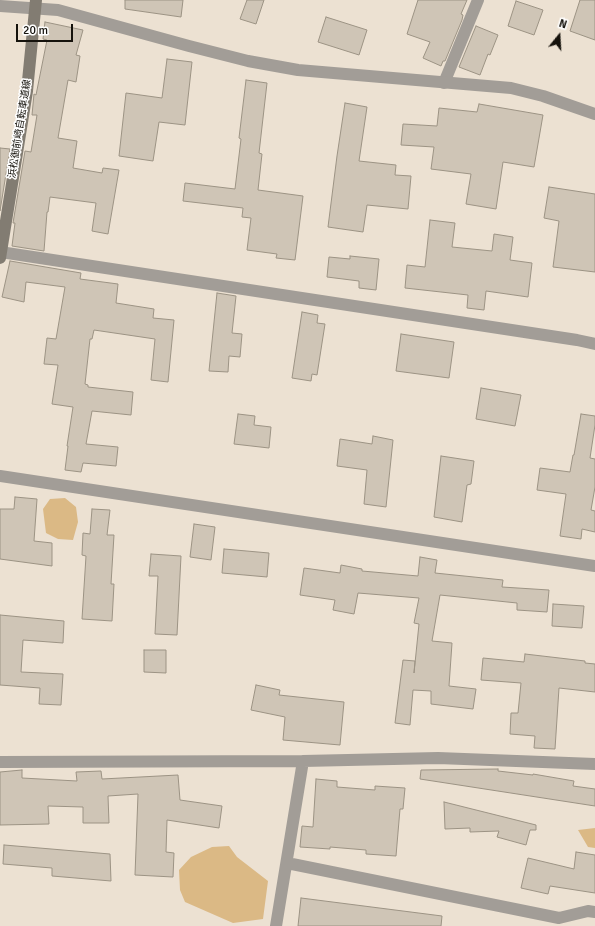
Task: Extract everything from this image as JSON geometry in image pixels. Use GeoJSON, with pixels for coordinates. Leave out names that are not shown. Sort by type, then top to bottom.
{"type":"FeatureCollection","features":[{"type":"Feature","properties":{"kind":"main road","name":"浜松御前崎自転車道線"},"geometry":{"type":"LineString","coordinates":[[0,254],[27,91],[36,4]]}},
{"type":"Feature","properties":{"kind":"street"},"geometry":{"type":"LineString","coordinates":[[444,84],[478,0]]}},
{"type":"Feature","properties":{"kind":"street"},"geometry":{"type":"LineString","coordinates":[[0,6],[36,4],[189,46],[248,61],[284,68],[444,84],[511,88],[543,96],[595,114]]}},
{"type":"Feature","properties":{"kind":"street"},"geometry":{"type":"LineString","coordinates":[[0,254],[577,340],[595,344]]}},
{"type":"Feature","properties":{"kind":"street"},"geometry":{"type":"LineString","coordinates":[[0,476],[595,566]]}},
{"type":"Feature","properties":{"kind":"street"},"geometry":{"type":"LineString","coordinates":[[0,762],[438,758],[595,764]]}},
{"type":"Feature","properties":{"kind":"street"},"geometry":{"type":"LineString","coordinates":[[276,926],[303,760]]}},
{"type":"Feature","properties":{"kind":"street"},"geometry":{"type":"LineString","coordinates":[[287,863],[559,918],[588,910],[595,912]]}},
{"type":"Feature","properties":{"kind":"shaded area"},"geometry":{"type":"Polygon","coordinates":[[[65,498],[76,507],[78,522],[73,540],[58,539],[46,533],[43,509],[50,499],[65,498]]]}},
{"type":"Feature","properties":{"kind":"shaded area"},"geometry":{"type":"Polygon","coordinates":[[[595,828],[595,848],[588,847],[578,830],[595,828]]]}},
{"type":"Feature","properties":{"kind":"shaded area"},"geometry":{"type":"Polygon","coordinates":[[[229,846],[237,857],[268,881],[263,919],[233,923],[185,902],[180,890],[179,870],[191,857],[212,847],[229,846]]]}},
{"type":"Feature","properties":{"kind":"building"},"geometry":{"type":"Polygon","coordinates":[[[125,0],[183,0],[181,17],[125,9],[125,0]]]}},
{"type":"Feature","properties":{"kind":"building"},"geometry":{"type":"Polygon","coordinates":[[[247,0],[264,0],[256,24],[240,19],[247,0]]]}},
{"type":"Feature","properties":{"kind":"building"},"geometry":{"type":"Polygon","coordinates":[[[418,0],[467,0],[461,14],[463,15],[462,20],[445,61],[443,61],[441,66],[423,58],[430,42],[407,34],[418,0]]]}},
{"type":"Feature","properties":{"kind":"building"},"geometry":{"type":"Polygon","coordinates":[[[580,0],[595,0],[595,40],[570,31],[580,0]]]}},
{"type":"Feature","properties":{"kind":"building"},"geometry":{"type":"Polygon","coordinates":[[[516,1],[543,10],[534,35],[508,26],[516,1]]]}},
{"type":"Feature","properties":{"kind":"building"},"geometry":{"type":"Polygon","coordinates":[[[326,17],[367,30],[359,55],[318,42],[326,17]]]}},
{"type":"Feature","properties":{"kind":"building"},"geometry":{"type":"Polygon","coordinates":[[[45,22],[83,30],[76,55],[80,56],[76,82],[68,80],[58,138],[77,141],[73,168],[102,173],[103,168],[119,170],[108,234],[92,231],[96,203],[50,197],[47,212],[44,251],[12,246],[15,223],[13,223],[25,151],[31,152],[37,115],[32,115],[34,94],[36,95],[47,40],[43,39],[45,22]]]}},
{"type":"Feature","properties":{"kind":"building"},"geometry":{"type":"Polygon","coordinates":[[[476,26],[498,35],[490,55],[488,54],[480,75],[459,67],[476,26]]]}},
{"type":"Feature","properties":{"kind":"building"},"geometry":{"type":"Polygon","coordinates":[[[167,59],[192,62],[185,125],[159,122],[153,161],[119,156],[126,93],[162,98],[167,59]]]}},
{"type":"Feature","properties":{"kind":"building"},"geometry":{"type":"Polygon","coordinates":[[[246,80],[267,83],[259,153],[262,154],[258,190],[303,196],[295,260],[276,258],[277,254],[247,250],[251,218],[242,217],[243,208],[183,201],[185,183],[235,189],[246,80]]]}},
{"type":"Feature","properties":{"kind":"building"},"geometry":{"type":"Polygon","coordinates":[[[345,103],[367,107],[359,161],[396,165],[395,175],[411,176],[408,209],[367,205],[363,232],[328,227],[345,103]]]}},
{"type":"Feature","properties":{"kind":"building"},"geometry":{"type":"Polygon","coordinates":[[[479,104],[543,115],[534,167],[503,162],[496,209],[466,204],[471,174],[431,169],[434,147],[401,145],[403,124],[437,126],[439,108],[477,112],[479,104]]]}},
{"type":"Feature","properties":{"kind":"building"},"geometry":{"type":"Polygon","coordinates":[[[0,148],[10,149],[0,211],[0,148]]]}},
{"type":"Feature","properties":{"kind":"building"},"geometry":{"type":"Polygon","coordinates":[[[549,187],[595,194],[595,272],[553,267],[559,221],[544,218],[549,187]]]}},
{"type":"Feature","properties":{"kind":"building"},"geometry":{"type":"Polygon","coordinates":[[[430,220],[455,223],[452,247],[492,251],[494,234],[513,237],[510,260],[532,263],[528,297],[486,291],[484,310],[467,308],[468,295],[405,288],[407,265],[425,267],[430,220]]]}},
{"type":"Feature","properties":{"kind":"building"},"geometry":{"type":"Polygon","coordinates":[[[350,256],[379,259],[376,290],[359,288],[359,281],[327,277],[329,257],[350,259],[350,256]]]}},
{"type":"Feature","properties":{"kind":"building"},"geometry":{"type":"Polygon","coordinates":[[[10,261],[81,273],[80,279],[118,284],[116,303],[154,309],[153,318],[174,320],[168,382],[151,380],[155,339],[94,330],[92,339],[90,339],[85,384],[88,385],[88,387],[133,392],[131,415],[92,411],[86,444],[118,447],[116,466],[83,463],[81,472],[65,470],[73,407],[52,404],[58,365],[44,364],[47,338],[56,339],[65,287],[26,282],[24,302],[2,297],[10,261]]]}},
{"type":"Feature","properties":{"kind":"building"},"geometry":{"type":"Polygon","coordinates":[[[217,293],[236,296],[232,333],[242,334],[240,357],[229,356],[228,372],[209,371],[217,293]]]}},
{"type":"Feature","properties":{"kind":"building"},"geometry":{"type":"Polygon","coordinates":[[[302,312],[318,315],[317,323],[325,324],[317,375],[312,374],[311,381],[292,378],[302,312]]]}},
{"type":"Feature","properties":{"kind":"building"},"geometry":{"type":"Polygon","coordinates":[[[401,334],[454,342],[449,378],[396,371],[401,334]]]}},
{"type":"Feature","properties":{"kind":"building"},"geometry":{"type":"Polygon","coordinates":[[[481,388],[521,395],[515,426],[476,419],[481,388]]]}},
{"type":"Feature","properties":{"kind":"building"},"geometry":{"type":"Polygon","coordinates":[[[238,414],[255,416],[254,425],[271,427],[269,448],[234,444],[238,414]]]}},
{"type":"Feature","properties":{"kind":"building"},"geometry":{"type":"Polygon","coordinates":[[[581,414],[595,416],[590,458],[595,459],[595,487],[591,510],[595,511],[595,532],[582,529],[581,539],[560,536],[566,494],[537,490],[540,468],[570,472],[581,414]]]}},
{"type":"Feature","properties":{"kind":"building"},"geometry":{"type":"Polygon","coordinates":[[[373,436],[393,440],[386,507],[364,504],[367,470],[337,466],[340,439],[372,444],[373,436]]]}},
{"type":"Feature","properties":{"kind":"building"},"geometry":{"type":"Polygon","coordinates":[[[441,456],[474,461],[471,484],[467,485],[462,522],[434,517],[441,456]]]}},
{"type":"Feature","properties":{"kind":"building"},"geometry":{"type":"Polygon","coordinates":[[[15,497],[37,499],[34,541],[52,543],[52,566],[0,559],[0,509],[14,509],[15,497]]]}},
{"type":"Feature","properties":{"kind":"building"},"geometry":{"type":"Polygon","coordinates":[[[92,509],[110,510],[107,535],[114,535],[111,584],[114,584],[112,621],[82,619],[86,556],[82,555],[83,533],[90,534],[92,509]]]}},
{"type":"Feature","properties":{"kind":"building"},"geometry":{"type":"Polygon","coordinates":[[[194,524],[215,527],[211,560],[190,557],[194,524]]]}},
{"type":"Feature","properties":{"kind":"building"},"geometry":{"type":"Polygon","coordinates":[[[224,549],[269,553],[267,577],[222,573],[224,549]]]}},
{"type":"Feature","properties":{"kind":"building"},"geometry":{"type":"Polygon","coordinates":[[[151,554],[181,556],[177,635],[155,634],[158,576],[149,576],[151,554]]]}},
{"type":"Feature","properties":{"kind":"building"},"geometry":{"type":"Polygon","coordinates":[[[420,557],[437,560],[435,573],[503,580],[502,587],[549,590],[547,612],[517,610],[517,603],[440,595],[432,641],[452,643],[449,686],[476,689],[473,709],[431,704],[431,691],[413,690],[410,725],[395,723],[403,660],[415,661],[414,673],[419,624],[414,623],[419,598],[358,593],[354,614],[333,610],[335,600],[300,595],[304,568],[340,573],[341,565],[362,569],[362,571],[418,576],[420,557]]]}},
{"type":"Feature","properties":{"kind":"building"},"geometry":{"type":"Polygon","coordinates":[[[553,604],[584,606],[582,628],[552,626],[553,604]]]}},
{"type":"Feature","properties":{"kind":"building"},"geometry":{"type":"Polygon","coordinates":[[[0,615],[64,621],[63,643],[23,640],[21,672],[63,674],[61,705],[39,704],[40,688],[0,685],[0,615]]]}},
{"type":"Feature","properties":{"kind":"building"},"geometry":{"type":"Polygon","coordinates":[[[144,650],[166,650],[166,673],[144,672],[144,650]]]}},
{"type":"Feature","properties":{"kind":"building"},"geometry":{"type":"Polygon","coordinates":[[[525,654],[585,661],[585,663],[595,664],[595,692],[559,688],[555,749],[534,748],[535,736],[510,734],[511,713],[518,713],[521,683],[481,680],[483,658],[524,662],[525,654]]]}},
{"type":"Feature","properties":{"kind":"building"},"geometry":{"type":"Polygon","coordinates":[[[256,685],[280,690],[279,695],[344,702],[340,745],[283,740],[285,717],[251,710],[256,685]]]}},
{"type":"Feature","properties":{"kind":"building"},"geometry":{"type":"Polygon","coordinates":[[[498,769],[498,771],[533,774],[574,781],[573,786],[595,789],[595,806],[420,779],[421,770],[498,769]]]}},
{"type":"Feature","properties":{"kind":"building"},"geometry":{"type":"Polygon","coordinates":[[[22,770],[22,778],[77,781],[76,772],[101,771],[102,779],[178,775],[180,800],[222,806],[219,828],[167,820],[166,852],[174,853],[173,877],[135,875],[138,794],[108,796],[109,823],[83,823],[83,807],[48,806],[49,824],[0,825],[0,772],[22,770]]]}},
{"type":"Feature","properties":{"kind":"building"},"geometry":{"type":"Polygon","coordinates":[[[316,779],[337,781],[337,787],[375,790],[375,786],[405,788],[403,809],[400,809],[396,856],[366,854],[366,850],[330,847],[330,849],[300,847],[302,826],[313,827],[316,779]]]}},
{"type":"Feature","properties":{"kind":"building"},"geometry":{"type":"Polygon","coordinates":[[[444,802],[536,825],[536,830],[530,830],[526,845],[497,837],[499,831],[470,832],[470,828],[445,829],[444,802]]]}},
{"type":"Feature","properties":{"kind":"building"},"geometry":{"type":"Polygon","coordinates":[[[4,845],[110,854],[111,881],[52,876],[52,868],[3,864],[4,845]]]}},
{"type":"Feature","properties":{"kind":"building"},"geometry":{"type":"Polygon","coordinates":[[[576,852],[595,855],[595,893],[550,886],[548,894],[521,888],[528,858],[574,869],[576,852]]]}},
{"type":"Feature","properties":{"kind":"building"},"geometry":{"type":"Polygon","coordinates":[[[301,898],[442,916],[441,926],[298,926],[301,898]]]}}]}
